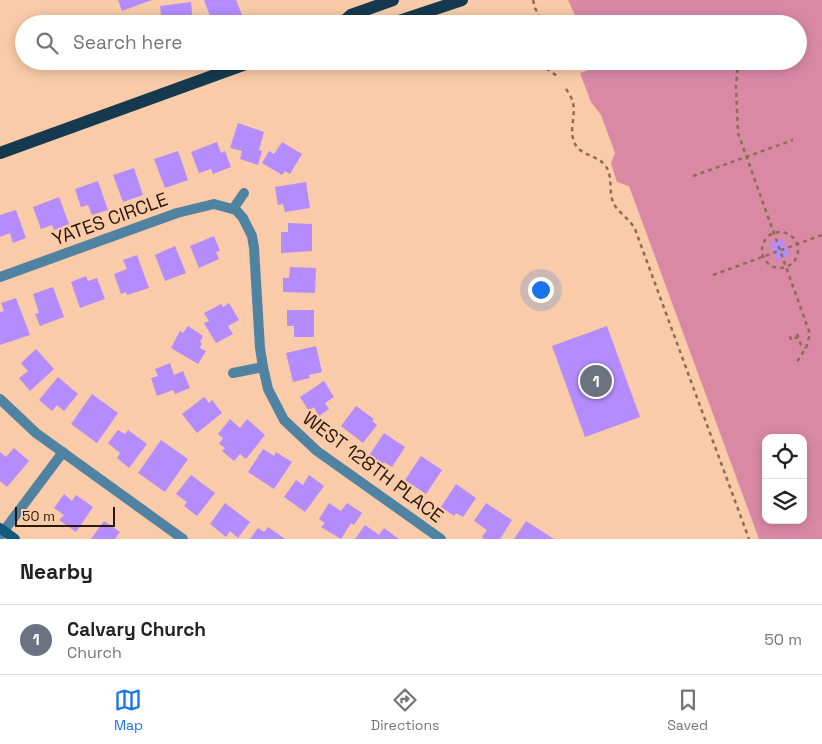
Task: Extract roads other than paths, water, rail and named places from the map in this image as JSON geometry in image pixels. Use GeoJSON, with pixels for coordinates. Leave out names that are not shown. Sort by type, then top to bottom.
{"type":"FeatureCollection","features":[{"type":"Feature","properties":{"kind":"main road"},"geometry":{"type":"LineString","coordinates":[[354,15],[393,0]]}},
{"type":"Feature","properties":{"kind":"main road"},"geometry":{"type":"LineString","coordinates":[[417,15],[462,0]]}},
{"type":"Feature","properties":{"kind":"main road"},"geometry":{"type":"LineString","coordinates":[[0,153],[229,70]]}},
{"type":"Feature","properties":{"kind":"main road"},"geometry":{"type":"LineString","coordinates":[[1,532],[15,539]]}},
{"type":"Feature","properties":{"kind":"street"},"geometry":{"type":"LineString","coordinates":[[233,209],[244,193]]}},
{"type":"Feature","properties":{"kind":"street","name":"YATES CIRCLE"},"geometry":{"type":"LineString","coordinates":[[0,277],[177,213],[214,204],[233,209]]}},
{"type":"Feature","properties":{"kind":"street","name":"WEST 128TH PLACE"},"geometry":{"type":"LineString","coordinates":[[233,209],[243,218],[249,228],[254,248],[260,348],[263,367],[268,389],[284,420],[317,451],[441,539]]}},
{"type":"Feature","properties":{"kind":"street"},"geometry":{"type":"LineString","coordinates":[[233,372],[263,367]]}},
{"type":"Feature","properties":{"kind":"street"},"geometry":{"type":"LineString","coordinates":[[0,400],[36,433],[183,539]]}},
{"type":"Feature","properties":{"kind":"street"},"geometry":{"type":"LineString","coordinates":[[1,532],[63,452]]}},
{"type":"Feature","properties":{"kind":"place","name":"Calvary Church"},"geometry":{"type":"Point","coordinates":[596,381]}}]}
